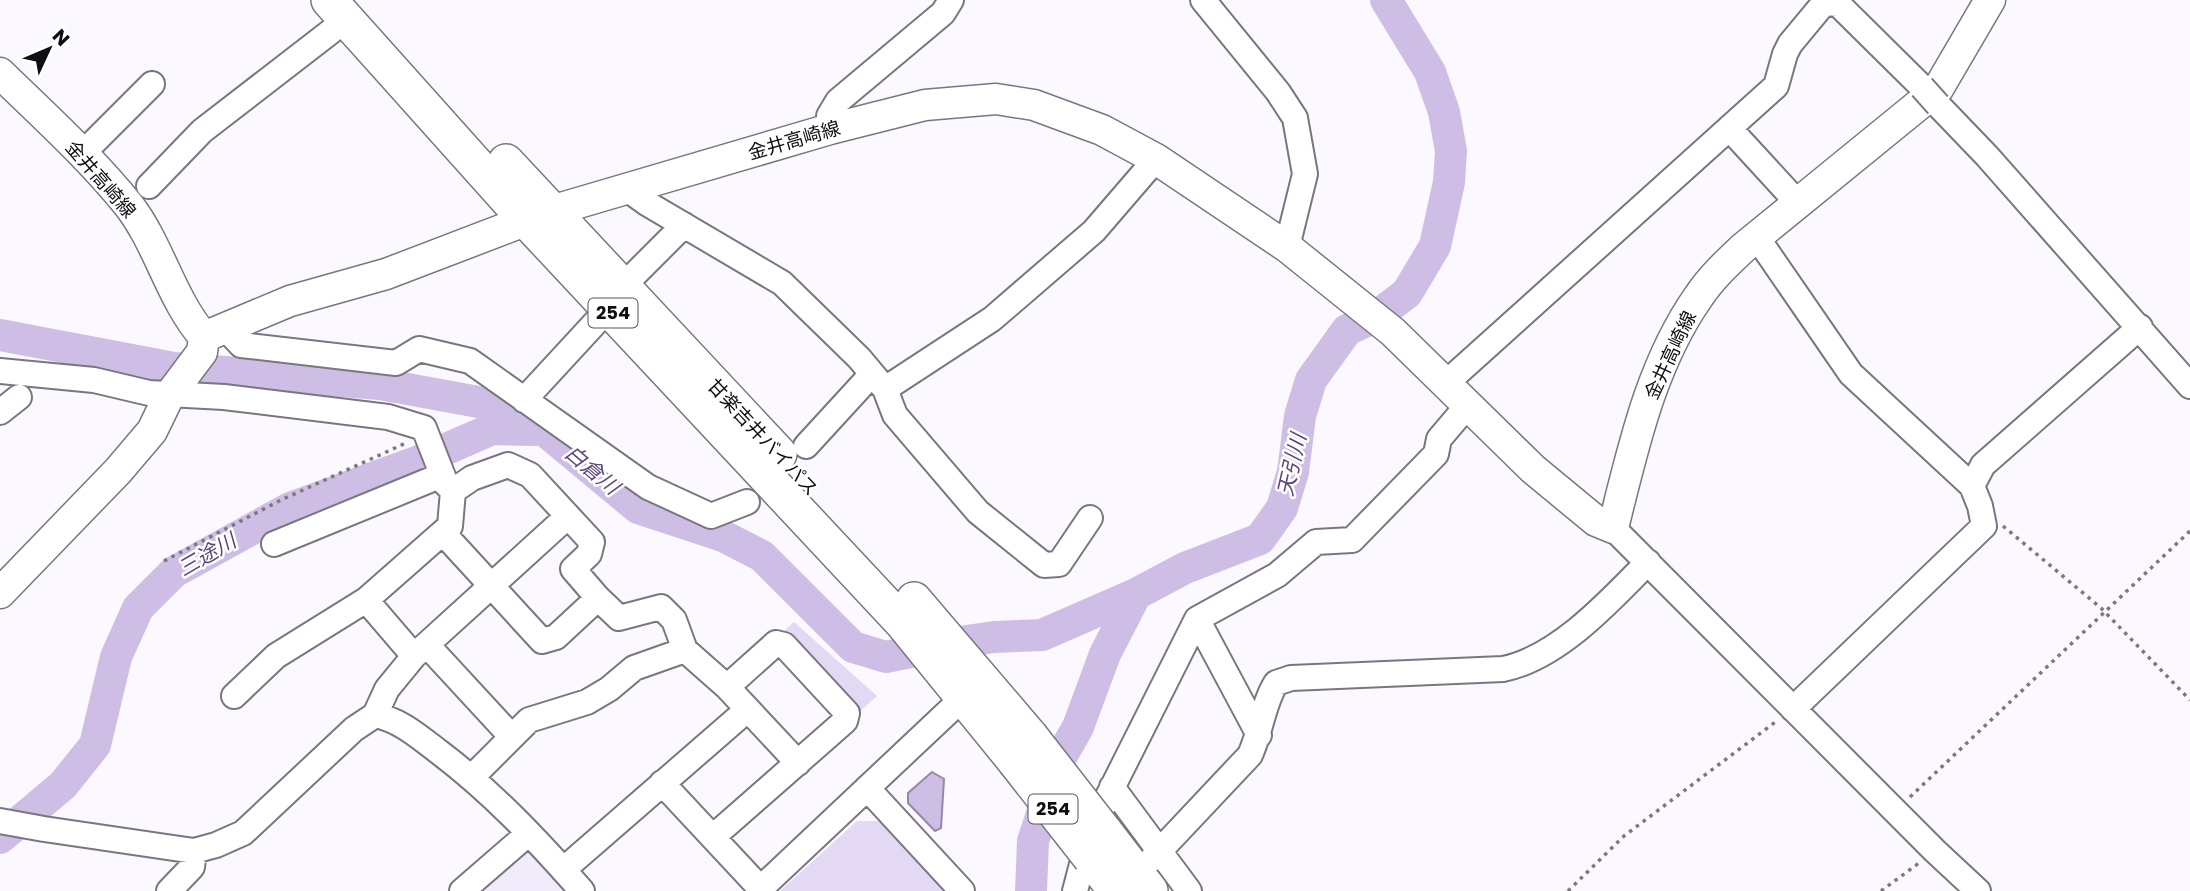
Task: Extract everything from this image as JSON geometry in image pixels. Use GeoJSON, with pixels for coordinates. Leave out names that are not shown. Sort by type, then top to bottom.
{"type":"FeatureCollection","features":[{"type":"Feature","properties":{"kind":"highway","name":"甘楽吉井バイパス"},"geometry":{"type":"LineString","coordinates":[[344,6],[913,616],[960,677],[1023,748],[1097,844],[1116,891]]}},
{"type":"Feature","properties":{"kind":"highway","name":"甘楽吉井バイパス"},"geometry":{"type":"LineString","coordinates":[[1097,844],[1154,867]]}},
{"type":"Feature","properties":{"kind":"main road","name":"金井高崎線"},"geometry":{"type":"LineString","coordinates":[[1613,528],[1636,436],[1673,340],[1699,296],[1716,274],[1756,236],[1938,89],[1988,3]]}},
{"type":"Feature","properties":{"kind":"main road","name":"金井高崎線"},"geometry":{"type":"LineString","coordinates":[[0,73],[82,155],[130,208],[148,236],[188,318],[211,339],[247,317],[290,301],[386,274],[538,215],[830,129],[925,105],[996,99],[1034,105],[1062,114],[1102,130],[1156,159],[1287,247],[1393,331],[1445,384]]}},
{"type":"Feature","properties":{"kind":"main road"},"geometry":{"type":"LineString","coordinates":[[0,593],[135,452],[152,431],[172,392],[211,339]]}},
{"type":"Feature","properties":{"kind":"main road"},"geometry":{"type":"LineString","coordinates":[[1445,384],[1533,469],[1596,521],[1613,528]]}},
{"type":"Feature","properties":{"kind":"street"},"geometry":{"type":"LineString","coordinates":[[830,129],[829,116],[838,101],[943,13],[951,0]]}},
{"type":"Feature","properties":{"kind":"street"},"geometry":{"type":"LineString","coordinates":[[1203,0],[1278,92],[1295,118],[1305,174],[1287,247]]}},
{"type":"Feature","properties":{"kind":"street"},"geometry":{"type":"LineString","coordinates":[[1445,384],[1776,86],[1790,44],[1824,3],[1838,4],[1930,96],[2140,327],[2190,386]]}},
{"type":"Feature","properties":{"kind":"street"},"geometry":{"type":"LineString","coordinates":[[149,186],[202,131],[344,6]]}},
{"type":"Feature","properties":{"kind":"street"},"geometry":{"type":"LineString","coordinates":[[82,155],[152,84]]}},
{"type":"Feature","properties":{"kind":"street"},"geometry":{"type":"LineString","coordinates":[[1729,128],[1797,202]]}},
{"type":"Feature","properties":{"kind":"street"},"geometry":{"type":"LineString","coordinates":[[806,446],[879,382],[992,319],[1094,231],[1156,159]]}},
{"type":"Feature","properties":{"kind":"street"},"geometry":{"type":"LineString","coordinates":[[627,189],[782,283],[859,358],[879,382],[895,415],[978,512],[1044,565],[1059,564],[1090,518]]}},
{"type":"Feature","properties":{"kind":"street"},"geometry":{"type":"LineString","coordinates":[[524,400],[684,225]]}},
{"type":"Feature","properties":{"kind":"street"},"geometry":{"type":"LineString","coordinates":[[1756,236],[1851,374],[1976,496]]}},
{"type":"Feature","properties":{"kind":"street"},"geometry":{"type":"LineString","coordinates":[[1793,709],[1984,526],[1976,496],[1983,465],[2140,327]]}},
{"type":"Feature","properties":{"kind":"street"},"geometry":{"type":"LineString","coordinates":[[211,339],[396,363],[419,349],[470,361],[648,487],[710,516],[747,502]]}},
{"type":"Feature","properties":{"kind":"street"},"geometry":{"type":"LineString","coordinates":[[0,371],[94,380],[149,393],[172,392],[224,397],[388,417],[424,428],[444,476],[450,526],[366,600],[276,656],[234,696]]}},
{"type":"Feature","properties":{"kind":"street"},"geometry":{"type":"LineString","coordinates":[[1075,891],[1091,830],[1197,618],[1277,575],[1316,542],[1352,540],[1436,454],[1439,439],[1467,406]]}},
{"type":"Feature","properties":{"kind":"street"},"geometry":{"type":"LineString","coordinates":[[274,544],[444,476],[472,478],[508,465],[530,475],[592,542],[589,554],[573,569],[598,598],[619,618],[661,607],[674,620],[685,650],[727,687],[798,763]]}},
{"type":"Feature","properties":{"kind":"street"},"geometry":{"type":"LineString","coordinates":[[0,821],[44,830],[194,851],[243,833],[354,729],[374,715],[387,689],[420,650],[568,516]]}},
{"type":"Feature","properties":{"kind":"street"},"geometry":{"type":"LineString","coordinates":[[1613,528],[1978,891]]}},
{"type":"Feature","properties":{"kind":"street"},"geometry":{"type":"LineString","coordinates":[[443,533],[542,641],[556,638],[598,598]]}},
{"type":"Feature","properties":{"kind":"street"},"geometry":{"type":"LineString","coordinates":[[1154,867],[1250,755],[1259,735],[1269,695],[1276,683],[1291,678],[1522,666],[1601,610],[1648,562]]}},
{"type":"Feature","properties":{"kind":"street"},"geometry":{"type":"LineString","coordinates":[[366,600],[511,736]]}},
{"type":"Feature","properties":{"kind":"street"},"geometry":{"type":"LineString","coordinates":[[1197,618],[1259,735]]}},
{"type":"Feature","properties":{"kind":"street"},"geometry":{"type":"LineString","coordinates":[[714,836],[845,721],[847,713],[783,645],[776,643],[727,687]]}},
{"type":"Feature","properties":{"kind":"street"},"geometry":{"type":"LineString","coordinates":[[472,777],[529,720],[587,702],[609,689],[634,668],[685,650]]}},
{"type":"Feature","properties":{"kind":"street"},"geometry":{"type":"LineString","coordinates":[[662,783],[714,836],[759,890],[867,788],[960,677]]}},
{"type":"Feature","properties":{"kind":"street"},"geometry":{"type":"LineString","coordinates":[[564,870],[747,710]]}},
{"type":"Feature","properties":{"kind":"street"},"geometry":{"type":"LineString","coordinates":[[374,715],[393,719],[472,777],[529,833],[582,891]]}},
{"type":"Feature","properties":{"kind":"street"},"geometry":{"type":"LineString","coordinates":[[1112,787],[1154,867],[1189,891]]}},
{"type":"Feature","properties":{"kind":"street"},"geometry":{"type":"LineString","coordinates":[[867,788],[962,891]]}},
{"type":"Feature","properties":{"kind":"street"},"geometry":{"type":"LineString","coordinates":[[462,891],[529,833]]}},
{"type":"Feature","properties":{"kind":"street"},"geometry":{"type":"LineString","coordinates":[[169,891],[192,867],[194,851]]}},
{"type":"Feature","properties":{"kind":"path"},"geometry":{"type":"LineString","coordinates":[[164,561],[281,500],[428,435]]}},
{"type":"Feature","properties":{"kind":"path"},"geometry":{"type":"LineString","coordinates":[[1976,496],[2101,608],[2190,700]]}},
{"type":"Feature","properties":{"kind":"path"},"geometry":{"type":"LineString","coordinates":[[1895,811],[2190,531]]}},
{"type":"Feature","properties":{"kind":"path"},"geometry":{"type":"LineString","coordinates":[[1568,891],[1624,836],[1793,709]]}},
{"type":"Feature","properties":{"kind":"path"},"geometry":{"type":"LineString","coordinates":[[1881,891],[1935,851]]}},
{"type":"Feature","properties":{"kind":"shaded area"},"geometry":{"type":"Polygon","coordinates":[[[794,622],[877,696],[858,713],[782,633],[794,622]]]}},
{"type":"Feature","properties":{"kind":"shaded area"},"geometry":{"type":"Polygon","coordinates":[[[932,772],[944,779],[941,828],[935,831],[908,803],[908,793],[932,772]]]}},
{"type":"Feature","properties":{"kind":"shaded area"},"geometry":{"type":"Polygon","coordinates":[[[857,821],[879,821],[946,891],[780,891],[857,821]]]}},
{"type":"Feature","properties":{"kind":"shaded area"},"geometry":{"type":"Polygon","coordinates":[[[516,853],[529,853],[564,891],[472,891],[516,853]]]}},
{"type":"Feature","properties":{"kind":"waterway","name":"白倉川"},"geometry":{"type":"LineString","coordinates":[[0,335],[174,368],[380,384],[484,403],[544,430],[638,508],[723,536],[762,556],[853,647],[886,657],[994,637],[1042,635],[1136,594],[1185,568],[1260,539],[1282,508],[1293,472],[1300,416],[1311,380],[1347,330],[1377,316],[1407,293],[1435,246],[1449,182],[1451,151],[1444,112],[1430,72],[1386,0]]}},
{"type":"Feature","properties":{"kind":"waterway","name":"三途川"},"geometry":{"type":"LineString","coordinates":[[0,838],[63,785],[95,745],[116,657],[138,608],[174,572],[290,508],[419,461],[492,429],[534,430]]}},
{"type":"Feature","properties":{"kind":"waterway","name":"天引川"},"geometry":{"type":"LineString","coordinates":[[1031,891],[1033,841],[1061,757],[1078,727],[1105,654],[1136,594]]}}]}
